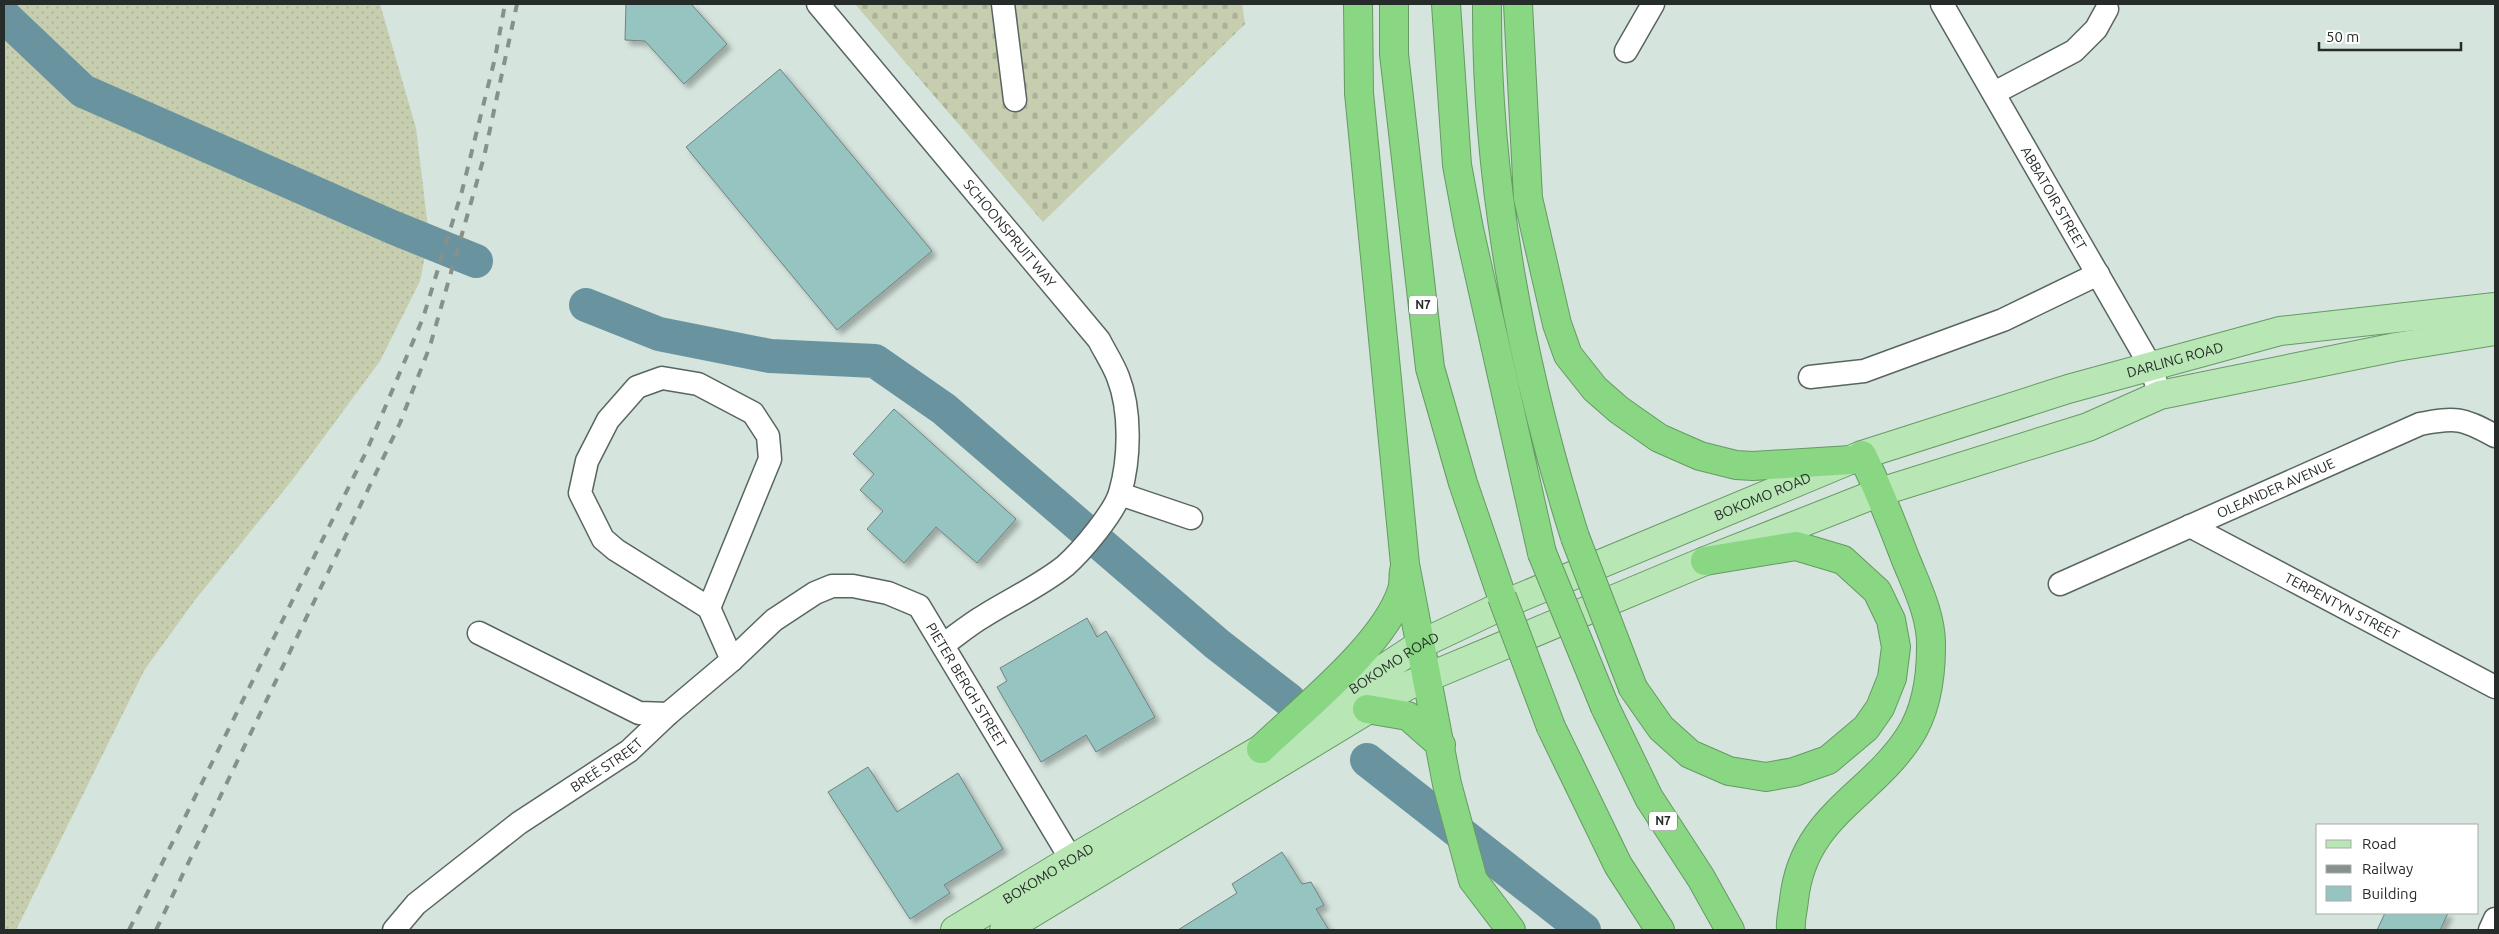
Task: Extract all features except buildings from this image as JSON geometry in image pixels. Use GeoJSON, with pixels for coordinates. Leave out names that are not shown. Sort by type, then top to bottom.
{"type":"FeatureCollection","features":[{"type":"Feature","properties":{"kind":"highway"},"geometry":{"type":"LineString","coordinates":[[1358,4],[1359,93],[1405,564],[1428,676],[1447,784],[1473,880],[1511,930]]}},
{"type":"Feature","properties":{"kind":"highway","name":"N7"},"geometry":{"type":"LineString","coordinates":[[1394,4],[1394,54],[1430,368],[1463,483],[1502,597],[1551,727],[1618,865],[1660,930]]}},
{"type":"Feature","properties":{"kind":"highway","name":"N7"},"geometry":{"type":"LineString","coordinates":[[1446,4],[1457,165],[1469,230],[1542,553],[1605,707],[1649,798],[1700,878],[1730,930]]}},
{"type":"Feature","properties":{"kind":"highway"},"geometry":{"type":"LineString","coordinates":[[1487,4],[1487,47],[1498,182],[1520,322],[1551,462],[1576,537],[1633,688],[1661,728],[1690,754],[1729,771],[1766,778],[1794,772],[1828,760],[1866,728],[1880,708],[1892,678],[1896,647],[1892,620],[1878,591],[1843,560],[1796,546],[1705,561]]}},
{"type":"Feature","properties":{"kind":"highway"},"geometry":{"type":"LineString","coordinates":[[1518,4],[1522,111],[1528,198],[1556,324],[1568,355],[1595,389],[1618,410],[1659,438],[1700,456],[1736,465],[1753,466],[1857,458],[1880,492],[1925,608],[1931,645],[1929,686],[1918,723],[1908,739],[1878,772],[1844,803],[1820,830],[1802,864],[1794,892],[1791,930]]}},
{"type":"Feature","properties":{"kind":"highway"},"geometry":{"type":"LineString","coordinates":[[1262,749],[1364,650],[1385,622],[1399,596],[1405,564]]}},
{"type":"Feature","properties":{"kind":"highway"},"geometry":{"type":"LineString","coordinates":[[1367,709],[1408,716],[1441,745]]}},
{"type":"Feature","properties":{"kind":"main road","name":"DARLING ROAD"},"geometry":{"type":"LineString","coordinates":[[1857,458],[2068,389],[2150,365],[2280,331],[2495,307]]}},
{"type":"Feature","properties":{"kind":"main road"},"geometry":{"type":"LineString","coordinates":[[1880,492],[2088,428],[2160,396],[2396,347],[2495,331]]}},
{"type":"Feature","properties":{"kind":"main road","name":"BOKOMO ROAD"},"geometry":{"type":"LineString","coordinates":[[955,930],[1072,858],[1262,749],[1421,644],[1514,600],[1857,458]]}},
{"type":"Feature","properties":{"kind":"main road","name":"BOKOMO ROAD"},"geometry":{"type":"LineString","coordinates":[[1004,930],[1367,709],[1428,676],[1705,561],[1880,492]]}},
{"type":"Feature","properties":{"kind":"street","name":"SCHOONSPRUIT WAY"},"geometry":{"type":"LineString","coordinates":[[818,4],[1099,340],[1118,377],[1125,409],[1127,445],[1120,494],[1107,517],[1066,564],[1034,588],[982,617],[943,644]]}},
{"type":"Feature","properties":{"kind":"street"},"geometry":{"type":"LineString","coordinates":[[1003,4],[1015,100]]}},
{"type":"Feature","properties":{"kind":"street"},"geometry":{"type":"LineString","coordinates":[[1626,50],[1654,4]]}},
{"type":"Feature","properties":{"kind":"street","name":"ABBATOIR STREET"},"geometry":{"type":"LineString","coordinates":[[1942,4],[2150,365],[2160,396]]}},
{"type":"Feature","properties":{"kind":"street"},"geometry":{"type":"LineString","coordinates":[[1994,93],[2074,51],[2096,30],[2106,8]]}},
{"type":"Feature","properties":{"kind":"street"},"geometry":{"type":"LineString","coordinates":[[1810,377],[1864,371],[2003,320],[2098,274]]}},
{"type":"Feature","properties":{"kind":"street"},"geometry":{"type":"LineString","coordinates":[[709,608],[770,459],[768,436],[752,412],[698,384],[662,378],[637,387],[608,420],[587,461],[580,493],[603,539],[616,550],[709,608],[732,660]]}},
{"type":"Feature","properties":{"kind":"street","name":"OLEANDER AVENUE"},"geometry":{"type":"LineString","coordinates":[[2060,584],[2420,424],[2451,418],[2475,424],[2495,436]]}},
{"type":"Feature","properties":{"kind":"street"},"geometry":{"type":"LineString","coordinates":[[1120,494],[1191,518]]}},
{"type":"Feature","properties":{"kind":"street","name":"TERPENTYN STREET"},"geometry":{"type":"LineString","coordinates":[[2190,526],[2495,688]]}},
{"type":"Feature","properties":{"kind":"street","name":"PIETER BERGH STREET"},"geometry":{"type":"LineString","coordinates":[[815,593],[832,586],[853,586],[888,593],[919,606],[1072,858],[1084,882]]}},
{"type":"Feature","properties":{"kind":"street","name":"BREË STREET"},"geometry":{"type":"LineString","coordinates":[[394,930],[416,904],[511,828],[629,751],[668,714],[732,660],[774,620],[815,593]]}},
{"type":"Feature","properties":{"kind":"street"},"geometry":{"type":"LineString","coordinates":[[479,634],[639,713],[668,714]]}},
{"type":"Feature","properties":{"kind":"street"},"geometry":{"type":"LineString","coordinates":[[2490,930],[2495,919]]}},
{"type":"Feature","properties":{"kind":"green space"},"geometry":{"type":"Polygon","coordinates":[[[4,4],[380,4],[416,128],[429,236],[420,281],[380,361],[293,479],[195,600],[145,669],[16,930],[4,930],[4,4]]]}},
{"type":"Feature","properties":{"kind":"green space"},"geometry":{"type":"Polygon","coordinates":[[[855,4],[1242,4],[1245,24],[1043,222],[855,4]]]}},
{"type":"Feature","properties":{"kind":"waterway"},"geometry":{"type":"LineString","coordinates":[[4,16],[83,91],[392,227],[476,261]]}},
{"type":"Feature","properties":{"kind":"waterway"},"geometry":{"type":"LineString","coordinates":[[586,305],[659,334],[770,356],[875,361],[944,409],[1217,644],[1289,700]]}},
{"type":"Feature","properties":{"kind":"waterway"},"geometry":{"type":"LineString","coordinates":[[1367,760],[1584,930]]}},
{"type":"Feature","properties":{"kind":"railway"},"geometry":{"type":"LineString","coordinates":[[129,930],[367,450],[423,318],[462,191],[495,58],[505,4]]}},
{"type":"Feature","properties":{"kind":"railway"},"geometry":{"type":"LineString","coordinates":[[156,930],[400,423],[430,346],[484,157],[517,4]]}}]}
